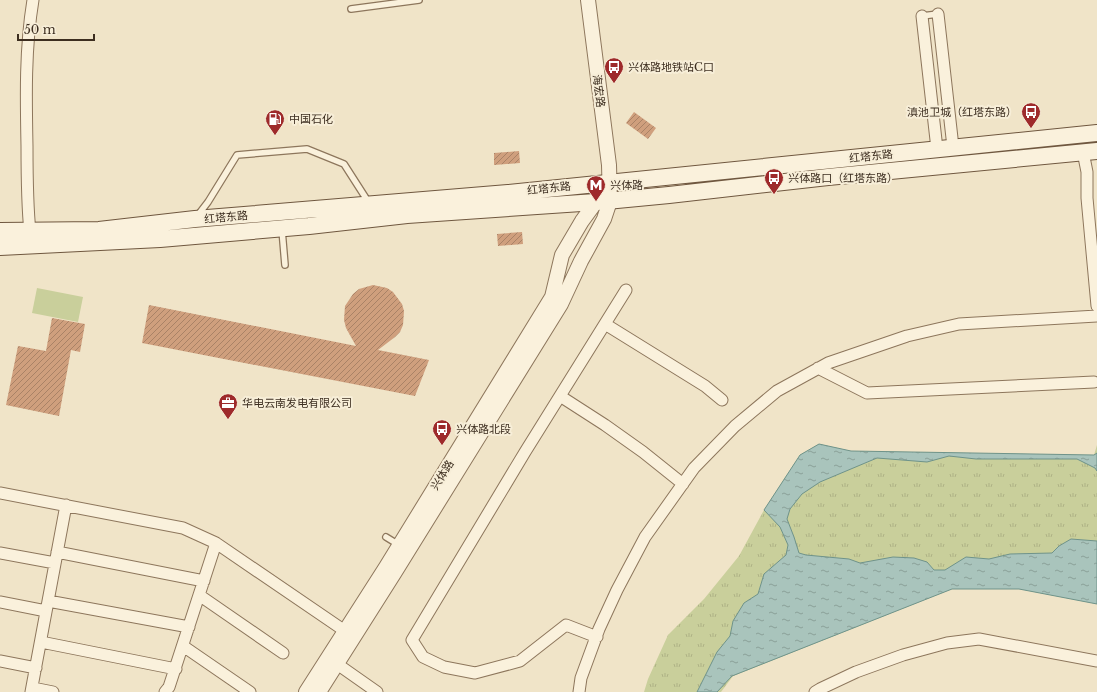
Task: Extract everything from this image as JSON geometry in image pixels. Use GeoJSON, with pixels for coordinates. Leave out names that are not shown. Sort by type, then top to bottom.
{"type":"FeatureCollection","features":[{"type":"Feature","properties":{"kind":"main road","name":"红塔东路"},"geometry":{"type":"LineString","coordinates":[[0,231],[30,232],[98,230],[195,219],[608,182],[1097,133]]}},
{"type":"Feature","properties":{"kind":"main road","name":"红塔东路"},"geometry":{"type":"LineString","coordinates":[[0,247],[160,239],[407,215],[603,201],[1090,151]]}},
{"type":"Feature","properties":{"kind":"street"},"geometry":{"type":"LineString","coordinates":[[30,232],[28,214],[26,106],[28,27],[33,0]]}},
{"type":"Feature","properties":{"kind":"street","name":"海宏路"},"geometry":{"type":"LineString","coordinates":[[588,0],[609,165],[608,182]]}},
{"type":"Feature","properties":{"kind":"street"},"geometry":{"type":"LineString","coordinates":[[938,14],[945,148]]}},
{"type":"Feature","properties":{"kind":"street"},"geometry":{"type":"LineString","coordinates":[[922,16],[945,148]]}},
{"type":"Feature","properties":{"kind":"street"},"geometry":{"type":"LineString","coordinates":[[1090,151],[1087,172],[1087,198],[1097,306]]}},
{"type":"Feature","properties":{"kind":"street","name":"兴体路"},"geometry":{"type":"LineString","coordinates":[[306,692],[332,660],[561,304],[581,261],[604,219],[603,201],[608,182]]}},
{"type":"Feature","properties":{"kind":"street","name":"兴体路"},"geometry":{"type":"LineString","coordinates":[[319,692],[345,631],[404,547],[552,297],[562,256],[582,221],[603,201]]}},
{"type":"Feature","properties":{"kind":"street"},"geometry":{"type":"LineString","coordinates":[[596,637],[566,625],[520,661],[475,673],[444,667],[423,657],[412,640],[626,290]]}},
{"type":"Feature","properties":{"kind":"street"},"geometry":{"type":"LineString","coordinates":[[579,692],[581,678],[596,637],[617,590],[645,537],[694,468],[735,426],[777,391],[818,368],[840,358],[907,336],[959,324],[1097,316]]}},
{"type":"Feature","properties":{"kind":"street"},"geometry":{"type":"LineString","coordinates":[[605,324],[706,386],[722,400]]}},
{"type":"Feature","properties":{"kind":"street"},"geometry":{"type":"LineString","coordinates":[[818,368],[867,393],[1094,382]]}},
{"type":"Feature","properties":{"kind":"street"},"geometry":{"type":"LineString","coordinates":[[560,396],[643,452],[683,484]]}},
{"type":"Feature","properties":{"kind":"street"},"geometry":{"type":"LineString","coordinates":[[0,493],[183,528],[216,543],[345,631]]}},
{"type":"Feature","properties":{"kind":"street"},"geometry":{"type":"LineString","coordinates":[[53,692],[32,690],[66,505]]}},
{"type":"Feature","properties":{"kind":"street"},"geometry":{"type":"LineString","coordinates":[[168,690],[216,543]]}},
{"type":"Feature","properties":{"kind":"street"},"geometry":{"type":"LineString","coordinates":[[0,553],[56,557],[204,581]]}},
{"type":"Feature","properties":{"kind":"street"},"geometry":{"type":"LineString","coordinates":[[199,595],[283,653]]}},
{"type":"Feature","properties":{"kind":"street"},"geometry":{"type":"LineString","coordinates":[[0,602],[47,606],[189,627]]}},
{"type":"Feature","properties":{"kind":"street"},"geometry":{"type":"LineString","coordinates":[[815,692],[829,689],[856,672],[903,655],[947,642],[979,639],[1097,661]]}},
{"type":"Feature","properties":{"kind":"street"},"geometry":{"type":"LineString","coordinates":[[41,642],[176,669]]}},
{"type":"Feature","properties":{"kind":"street"},"geometry":{"type":"LineString","coordinates":[[183,646],[250,692]]}},
{"type":"Feature","properties":{"kind":"street"},"geometry":{"type":"LineString","coordinates":[[332,660],[377,692]]}},
{"type":"Feature","properties":{"kind":"street"},"geometry":{"type":"LineString","coordinates":[[0,661],[36,668]]}},
{"type":"Feature","properties":{"kind":"lane"},"geometry":{"type":"LineString","coordinates":[[351,9],[418,0]]}},
{"type":"Feature","properties":{"kind":"lane"},"geometry":{"type":"LineString","coordinates":[[922,16],[938,14]]}},
{"type":"Feature","properties":{"kind":"lane"},"geometry":{"type":"LineString","coordinates":[[195,219],[208,202],[237,155],[307,149],[344,164],[370,204]]}},
{"type":"Feature","properties":{"kind":"lane"},"geometry":{"type":"LineString","coordinates":[[282,228],[285,265]]}},
{"type":"Feature","properties":{"kind":"lane"},"geometry":{"type":"LineString","coordinates":[[386,537],[404,547]]}},
{"type":"Feature","properties":{"kind":"green space"},"geometry":{"type":"Polygon","coordinates":[[[37,288],[83,297],[78,322],[32,313],[37,288]]]}},
{"type":"Feature","properties":{"kind":"green space"},"geometry":{"type":"Polygon","coordinates":[[[819,444],[851,451],[1094,455],[1097,445],[1097,604],[1019,589],[952,589],[733,676],[721,692],[644,692],[648,679],[668,635],[704,599],[739,556],[764,510],[800,455],[819,444]]]}},
{"type":"Feature","properties":{"kind":"water"},"geometry":{"type":"Polygon","coordinates":[[[819,444],[851,451],[1094,455],[1097,453],[1097,471],[1095,468],[1077,459],[976,459],[949,456],[927,462],[877,458],[820,482],[802,494],[790,509],[787,519],[799,553],[849,559],[860,563],[893,557],[914,558],[927,562],[934,570],[945,570],[966,557],[989,559],[1010,554],[1052,553],[1059,546],[1071,539],[1097,541],[1097,604],[1019,589],[952,589],[732,676],[717,692],[697,692],[717,652],[730,636],[733,621],[744,603],[758,594],[764,574],[786,555],[788,545],[780,527],[764,510],[800,455],[819,444]]]}},
{"type":"Feature","properties":{"kind":"building"},"geometry":{"type":"Polygon","coordinates":[[[634,112],[656,128],[648,139],[626,123],[634,112]]]}},
{"type":"Feature","properties":{"kind":"building"},"geometry":{"type":"Polygon","coordinates":[[[519,151],[520,163],[494,165],[494,153],[519,151]]]}},
{"type":"Feature","properties":{"kind":"building"},"geometry":{"type":"Polygon","coordinates":[[[522,232],[523,244],[498,246],[497,234],[522,232]]]}},
{"type":"Feature","properties":{"kind":"building"},"geometry":{"type":"Polygon","coordinates":[[[373,285],[387,288],[393,292],[402,304],[404,311],[403,325],[400,332],[378,350],[429,360],[415,396],[142,343],[149,305],[356,346],[346,328],[344,320],[345,306],[353,294],[359,289],[373,285]]]}},
{"type":"Feature","properties":{"kind":"building"},"geometry":{"type":"Polygon","coordinates":[[[52,318],[85,324],[80,352],[71,350],[59,416],[6,405],[18,346],[46,351],[52,318]]]}},
{"type":"Feature","properties":{"kind":"place","name":"兴体路地铁站C口"},"geometry":{"type":"Point","coordinates":[614,84]}},
{"type":"Feature","properties":{"kind":"place","name":"滇池卫城（红塔东路）"},"geometry":{"type":"Point","coordinates":[1031,129]}},
{"type":"Feature","properties":{"kind":"place","name":"中国石化"},"geometry":{"type":"Point","coordinates":[275,136]}},
{"type":"Feature","properties":{"kind":"place","name":"兴体路口（红塔东路）"},"geometry":{"type":"Point","coordinates":[774,195]}},
{"type":"Feature","properties":{"kind":"place","name":"兴体路"},"geometry":{"type":"Point","coordinates":[596,202]}},
{"type":"Feature","properties":{"kind":"place","name":"华电云南发电有限公司"},"geometry":{"type":"Point","coordinates":[228,420]}},
{"type":"Feature","properties":{"kind":"place","name":"兴体路北段"},"geometry":{"type":"Point","coordinates":[442,446]}}]}
